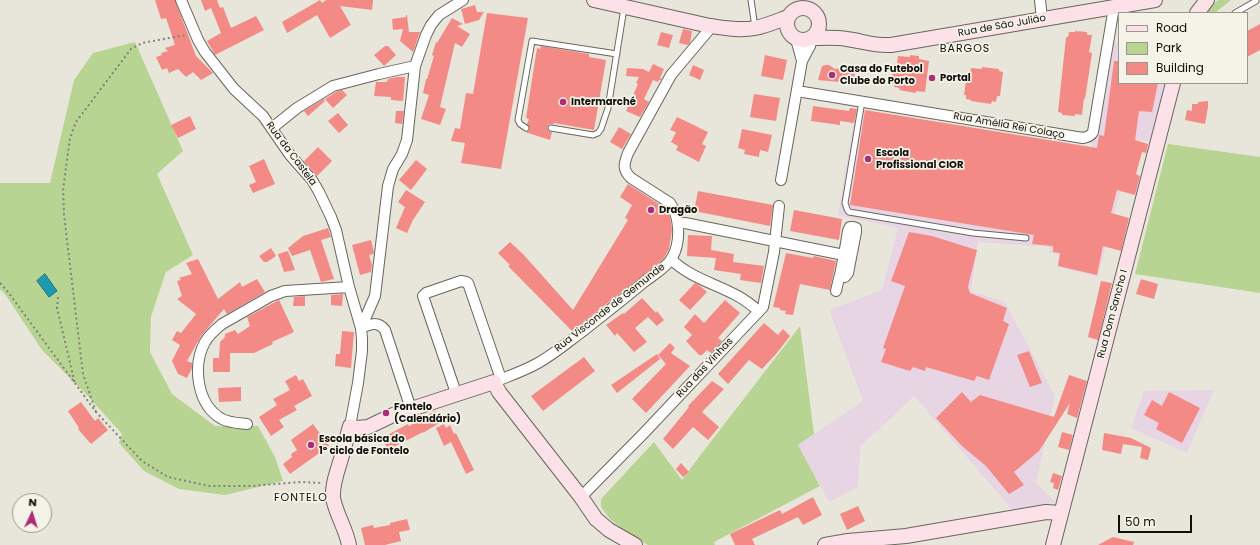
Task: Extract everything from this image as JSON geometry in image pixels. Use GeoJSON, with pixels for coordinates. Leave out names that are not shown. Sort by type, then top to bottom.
{"type":"FeatureCollection","features":[{"type":"Feature","properties":{"kind":"street","name":"Rua da Castela"},"geometry":{"type":"LineString","coordinates":[[181,0],[198,40],[205,52],[234,89],[263,116],[290,155],[312,180],[323,198],[336,230],[349,288],[361,328]]}},
{"type":"Feature","properties":{"kind":"street"},"geometry":{"type":"LineString","coordinates":[[348,545],[343,525],[335,506],[333,497],[334,485],[350,426],[358,383],[362,351],[361,328],[375,296],[388,186],[393,169],[402,154],[409,134],[415,66],[419,53],[431,25],[439,16],[463,0]]}},
{"type":"Feature","properties":{"kind":"street"},"geometry":{"type":"LineString","coordinates":[[594,0],[710,26],[771,30],[794,38],[807,40],[816,34],[819,29],[820,22],[807,0]]}},
{"type":"Feature","properties":{"kind":"street"},"geometry":{"type":"LineString","coordinates":[[1040,0],[1042,19]]}},
{"type":"Feature","properties":{"kind":"street","name":"Rua de São Julião"},"geometry":{"type":"LineString","coordinates":[[812,38],[848,39],[874,45],[891,45],[1155,0]]}},
{"type":"Feature","properties":{"kind":"street"},"geometry":{"type":"LineString","coordinates":[[1192,12],[1193,0]]}},
{"type":"Feature","properties":{"kind":"street"},"geometry":{"type":"LineString","coordinates":[[1198,12],[1207,0]]}},
{"type":"Feature","properties":{"kind":"street","name":"Rua Amélia Rei Colaço"},"geometry":{"type":"LineString","coordinates":[[797,90],[1087,138],[1091,136],[1093,132],[1114,7]]}},
{"type":"Feature","properties":{"kind":"street"},"geometry":{"type":"LineString","coordinates":[[756,28],[791,10],[800,8],[811,10],[816,14]]}},
{"type":"Feature","properties":{"kind":"street"},"geometry":{"type":"LineString","coordinates":[[791,10],[787,28],[794,38],[802,61]]}},
{"type":"Feature","properties":{"kind":"street","name":"Rua de São Julião"},"geometry":{"type":"LineString","coordinates":[[816,14],[848,39]]}},
{"type":"Feature","properties":{"kind":"street","name":"Rua Visconde de Gemunde"},"geometry":{"type":"LineString","coordinates":[[350,426],[357,428],[368,427],[393,414],[497,380],[530,367],[555,352],[630,294],[671,259],[676,245],[678,224],[674,209],[670,203],[631,178],[624,168],[625,162],[628,153],[671,75],[708,31],[710,26]]}},
{"type":"Feature","properties":{"kind":"street"},"geometry":{"type":"LineString","coordinates":[[781,180],[802,61],[810,46],[812,38]]}},
{"type":"Feature","properties":{"kind":"street"},"geometry":{"type":"LineString","coordinates":[[272,128],[297,108],[333,86],[415,66]]}},
{"type":"Feature","properties":{"kind":"street","name":"Rua Dom Sancho I"},"geometry":{"type":"LineString","coordinates":[[1053,545],[1173,84]]}},
{"type":"Feature","properties":{"kind":"street","name":"Rua das Vinhas"},"geometry":{"type":"LineString","coordinates":[[581,497],[644,433],[762,307],[774,252],[779,206]]}},
{"type":"Feature","properties":{"kind":"street"},"geometry":{"type":"LineString","coordinates":[[678,224],[685,223],[844,254]]}},
{"type":"Feature","properties":{"kind":"street"},"geometry":{"type":"LineString","coordinates":[[836,291],[848,231],[850,227],[853,226],[856,228],[856,232],[848,273],[845,277],[840,275]]}},
{"type":"Feature","properties":{"kind":"street"},"geometry":{"type":"LineString","coordinates":[[671,259],[682,269],[692,275],[738,295],[758,311]]}},
{"type":"Feature","properties":{"kind":"street"},"geometry":{"type":"LineString","coordinates":[[456,393],[423,296],[426,293],[464,281],[468,283],[497,380],[499,392],[581,497],[596,519],[615,534],[635,545]]}},
{"type":"Feature","properties":{"kind":"street"},"geometry":{"type":"LineString","coordinates":[[247,424],[232,423],[223,420],[214,413],[207,405],[199,384],[198,373],[200,357],[206,341],[214,330],[278,293],[293,290],[349,288]]}},
{"type":"Feature","properties":{"kind":"street"},"geometry":{"type":"LineString","coordinates":[[361,328],[367,325],[380,324],[385,330],[411,409]]}},
{"type":"Feature","properties":{"kind":"street"},"geometry":{"type":"LineString","coordinates":[[825,545],[848,541],[906,536],[1046,512],[1061,513]]}},
{"type":"Feature","properties":{"kind":"lane"},"geometry":{"type":"LineString","coordinates":[[751,0],[756,28]]}},
{"type":"Feature","properties":{"kind":"lane"},"geometry":{"type":"LineString","coordinates":[[1237,12],[1256,1]]}},
{"type":"Feature","properties":{"kind":"lane"},"geometry":{"type":"LineString","coordinates":[[551,128],[593,135],[599,131],[608,108],[624,7]]}},
{"type":"Feature","properties":{"kind":"lane"},"geometry":{"type":"LineString","coordinates":[[526,128],[520,124],[518,120],[532,40],[617,54]]}},
{"type":"Feature","properties":{"kind":"lane"},"geometry":{"type":"LineString","coordinates":[[862,101],[845,203],[846,209],[849,212],[973,233],[1026,238]]}},
{"type":"Feature","properties":{"kind":"path"},"geometry":{"type":"LineString","coordinates":[[96,412],[83,374],[64,215],[63,190],[70,138],[76,122],[131,49],[142,43],[195,33]]}},
{"type":"Feature","properties":{"kind":"path"},"geometry":{"type":"LineString","coordinates":[[0,283],[96,412],[142,461],[168,477],[210,486],[251,486],[301,482],[334,485]]}},
{"type":"Feature","properties":{"kind":"path"},"geometry":{"type":"LineString","coordinates":[[58,297],[57,308],[76,385]]}},
{"type":"Feature","properties":{"kind":"shaded area"},"geometry":{"type":"Polygon","coordinates":[[[1114,42],[1118,43],[1118,84],[1165,84],[1150,142],[1134,139],[1098,277],[1058,267],[1059,254],[1049,253],[1050,247],[978,242],[971,291],[1005,302],[1055,396],[1036,483],[1055,502],[1016,514],[914,396],[860,447],[858,487],[829,502],[798,445],[863,401],[829,310],[882,290],[898,228],[838,215],[856,109],[1092,147],[1094,134],[1099,135],[1114,42]]]}},
{"type":"Feature","properties":{"kind":"shaded area"},"geometry":{"type":"Polygon","coordinates":[[[1214,390],[1187,453],[1131,428],[1144,391],[1214,390]]]}},
{"type":"Feature","properties":{"kind":"green space"},"geometry":{"type":"Polygon","coordinates":[[[1218,0],[1231,0],[1216,12],[1208,12],[1209,9],[1218,0]]]}},
{"type":"Feature","properties":{"kind":"green space"},"geometry":{"type":"Polygon","coordinates":[[[135,42],[183,151],[157,174],[193,255],[166,272],[151,317],[150,352],[172,394],[215,426],[258,426],[275,457],[283,481],[225,495],[179,489],[144,471],[119,443],[122,434],[85,393],[42,350],[5,294],[0,289],[0,183],[50,183],[74,80],[93,53],[135,42]]]}},
{"type":"Feature","properties":{"kind":"green space"},"geometry":{"type":"Polygon","coordinates":[[[1168,144],[1260,157],[1260,293],[1135,274],[1168,144]]]}},
{"type":"Feature","properties":{"kind":"green space"},"geometry":{"type":"Polygon","coordinates":[[[800,326],[814,434],[798,445],[820,486],[714,542],[715,545],[648,545],[631,536],[610,519],[601,507],[601,499],[654,442],[682,480],[800,326]]]}},
{"type":"Feature","properties":{"kind":"water"},"geometry":{"type":"Polygon","coordinates":[[[45,274],[57,291],[49,297],[37,281],[45,274]]]}},
{"type":"Feature","properties":{"kind":"building"},"geometry":{"type":"Polygon","coordinates":[[[155,0],[175,0],[196,56],[213,73],[201,80],[193,72],[186,77],[178,69],[169,73],[167,68],[162,70],[156,57],[162,55],[161,53],[168,51],[165,48],[175,45],[166,18],[161,19],[155,0]]]}},
{"type":"Feature","properties":{"kind":"building"},"geometry":{"type":"Polygon","coordinates":[[[201,0],[217,0],[220,8],[223,7],[231,28],[256,16],[264,30],[215,55],[207,41],[221,33],[211,8],[205,11],[201,0]]]}},
{"type":"Feature","properties":{"kind":"building"},"geometry":{"type":"Polygon","coordinates":[[[320,0],[322,3],[326,0],[373,0],[372,10],[340,6],[351,25],[330,38],[317,15],[287,33],[282,22],[320,0]]]}},
{"type":"Feature","properties":{"kind":"building"},"geometry":{"type":"Polygon","coordinates":[[[475,5],[477,12],[484,12],[479,20],[465,24],[461,9],[475,5]]]}},
{"type":"Feature","properties":{"kind":"building"},"geometry":{"type":"Polygon","coordinates":[[[487,13],[528,18],[501,169],[461,163],[465,143],[451,141],[455,128],[460,129],[466,93],[473,94],[487,13]]]}},
{"type":"Feature","properties":{"kind":"building"},"geometry":{"type":"Polygon","coordinates":[[[406,15],[409,32],[420,32],[413,52],[400,41],[403,29],[393,30],[392,19],[406,17],[406,15]]]}},
{"type":"Feature","properties":{"kind":"building"},"geometry":{"type":"Polygon","coordinates":[[[452,18],[463,24],[457,26],[470,34],[462,47],[455,43],[440,107],[446,109],[440,125],[421,119],[429,95],[423,93],[434,56],[432,55],[436,42],[437,43],[452,18]]]}},
{"type":"Feature","properties":{"kind":"building"},"geometry":{"type":"Polygon","coordinates":[[[1260,24],[1260,50],[1248,56],[1248,30],[1260,24]]]}},
{"type":"Feature","properties":{"kind":"building"},"geometry":{"type":"Polygon","coordinates":[[[683,29],[692,31],[690,43],[688,45],[679,43],[683,29]]]}},
{"type":"Feature","properties":{"kind":"building"},"geometry":{"type":"Polygon","coordinates":[[[661,32],[673,35],[669,48],[657,45],[661,32]]]}},
{"type":"Feature","properties":{"kind":"building"},"geometry":{"type":"Polygon","coordinates":[[[1069,32],[1087,32],[1087,35],[1092,35],[1089,52],[1092,53],[1085,99],[1084,98],[1082,115],[1062,115],[1062,113],[1058,112],[1066,37],[1068,37],[1069,32]]]}},
{"type":"Feature","properties":{"kind":"building"},"geometry":{"type":"Polygon","coordinates":[[[385,46],[388,46],[396,55],[384,66],[374,55],[385,46]]]}},
{"type":"Feature","properties":{"kind":"building","name":"Intermarché"},"geometry":{"type":"Polygon","coordinates":[[[541,46],[589,54],[589,57],[606,60],[594,130],[554,123],[549,124],[547,127],[548,131],[552,132],[550,140],[525,132],[530,129],[527,124],[529,119],[526,118],[537,48],[540,49],[541,46]]]}},
{"type":"Feature","properties":{"kind":"building"},"geometry":{"type":"Polygon","coordinates":[[[765,55],[787,60],[783,80],[761,76],[765,55]]]}},
{"type":"Feature","properties":{"kind":"building"},"geometry":{"type":"Polygon","coordinates":[[[910,55],[919,56],[919,59],[929,61],[925,92],[916,91],[916,93],[899,90],[900,88],[894,87],[894,84],[891,83],[894,64],[897,64],[898,56],[910,57],[910,55]]]}},
{"type":"Feature","properties":{"kind":"building"},"geometry":{"type":"Polygon","coordinates":[[[1114,61],[1118,61],[1118,84],[1158,84],[1152,112],[1139,111],[1135,140],[1148,144],[1146,153],[1142,152],[1136,174],[1140,176],[1135,195],[1117,190],[1111,213],[1129,218],[1121,251],[1103,246],[1097,275],[1058,266],[1060,253],[1053,252],[1053,246],[1032,244],[1034,235],[850,205],[865,110],[1097,148],[1099,135],[1104,136],[1114,61]]]}},
{"type":"Feature","properties":{"kind":"building"},"geometry":{"type":"Polygon","coordinates":[[[653,64],[664,69],[660,78],[662,79],[658,82],[653,80],[644,99],[649,102],[640,117],[626,111],[638,84],[636,83],[639,77],[626,76],[627,68],[643,69],[649,72],[653,64]]]}},
{"type":"Feature","properties":{"kind":"building"},"geometry":{"type":"Polygon","coordinates":[[[693,65],[704,70],[700,80],[689,75],[693,65]]]}},
{"type":"Feature","properties":{"kind":"building"},"geometry":{"type":"Polygon","coordinates":[[[829,65],[835,69],[856,65],[854,80],[841,78],[839,82],[818,80],[822,66],[829,65]]]}},
{"type":"Feature","properties":{"kind":"building"},"geometry":{"type":"Polygon","coordinates":[[[982,67],[999,69],[999,71],[1003,72],[1000,96],[997,96],[996,102],[992,101],[991,104],[971,101],[966,99],[966,95],[964,95],[967,75],[970,75],[971,68],[982,69],[982,67]]]}},
{"type":"Feature","properties":{"kind":"building"},"geometry":{"type":"Polygon","coordinates":[[[405,77],[403,101],[391,100],[391,97],[374,96],[376,82],[387,82],[388,79],[405,77]]]}},
{"type":"Feature","properties":{"kind":"building"},"geometry":{"type":"Polygon","coordinates":[[[342,90],[347,95],[333,108],[325,99],[342,90]]]}},
{"type":"Feature","properties":{"kind":"building"},"geometry":{"type":"Polygon","coordinates":[[[754,94],[780,98],[776,121],[750,117],[754,94]]]}},
{"type":"Feature","properties":{"kind":"building"},"geometry":{"type":"Polygon","coordinates":[[[324,99],[325,101],[308,116],[304,111],[324,99]]]}},
{"type":"Feature","properties":{"kind":"building"},"geometry":{"type":"Polygon","coordinates":[[[1208,101],[1205,124],[1185,120],[1187,110],[1192,111],[1192,104],[1208,101]]]}},
{"type":"Feature","properties":{"kind":"building"},"geometry":{"type":"Polygon","coordinates":[[[813,106],[849,111],[850,108],[857,109],[854,123],[840,121],[840,125],[811,121],[813,106]]]}},
{"type":"Feature","properties":{"kind":"building"},"geometry":{"type":"Polygon","coordinates":[[[396,111],[404,111],[402,124],[395,123],[396,111]]]}},
{"type":"Feature","properties":{"kind":"building"},"geometry":{"type":"Polygon","coordinates":[[[338,113],[348,125],[339,133],[328,121],[338,113]]]}},
{"type":"Feature","properties":{"kind":"building"},"geometry":{"type":"Polygon","coordinates":[[[190,116],[196,129],[178,138],[171,125],[190,116]]]}},
{"type":"Feature","properties":{"kind":"building"},"geometry":{"type":"Polygon","coordinates":[[[677,117],[708,132],[702,144],[706,146],[699,162],[676,150],[678,146],[671,142],[676,132],[670,130],[677,117]]]}},
{"type":"Feature","properties":{"kind":"building"},"geometry":{"type":"Polygon","coordinates":[[[619,127],[631,134],[622,149],[610,142],[619,127]]]}},
{"type":"Feature","properties":{"kind":"building"},"geometry":{"type":"Polygon","coordinates":[[[742,129],[772,135],[768,152],[760,150],[759,157],[744,154],[745,150],[738,148],[742,129]]]}},
{"type":"Feature","properties":{"kind":"building"},"geometry":{"type":"Polygon","coordinates":[[[318,147],[332,161],[317,176],[304,161],[318,147]]]}},
{"type":"Feature","properties":{"kind":"building"},"geometry":{"type":"Polygon","coordinates":[[[264,159],[275,184],[253,193],[249,185],[256,182],[249,166],[264,159]]]}},
{"type":"Feature","properties":{"kind":"building"},"geometry":{"type":"Polygon","coordinates":[[[416,160],[427,169],[411,190],[399,180],[416,160]]]}},
{"type":"Feature","properties":{"kind":"building"},"geometry":{"type":"Polygon","coordinates":[[[628,184],[665,208],[670,217],[672,230],[669,249],[660,262],[572,331],[508,266],[510,265],[498,253],[510,242],[523,254],[573,310],[628,220],[625,218],[632,205],[620,197],[628,184]]]}},
{"type":"Feature","properties":{"kind":"building"},"geometry":{"type":"Polygon","coordinates":[[[406,190],[425,202],[413,220],[407,233],[396,228],[405,207],[398,202],[406,190]]]}},
{"type":"Feature","properties":{"kind":"building"},"geometry":{"type":"Polygon","coordinates":[[[698,191],[773,205],[770,226],[694,211],[698,191]]]}},
{"type":"Feature","properties":{"kind":"building"},"geometry":{"type":"Polygon","coordinates":[[[794,210],[842,219],[839,240],[790,231],[794,210]]]}},
{"type":"Feature","properties":{"kind":"building"},"geometry":{"type":"Polygon","coordinates":[[[328,228],[331,237],[321,240],[334,279],[321,282],[310,250],[292,256],[288,248],[303,236],[328,228]]]}},
{"type":"Feature","properties":{"kind":"building"},"geometry":{"type":"Polygon","coordinates":[[[909,232],[932,236],[977,250],[968,287],[970,293],[1007,308],[1003,321],[1009,324],[989,380],[977,376],[974,381],[926,367],[925,371],[913,367],[910,371],[881,362],[886,349],[883,348],[905,286],[891,281],[909,232]]]}},
{"type":"Feature","properties":{"kind":"building"},"geometry":{"type":"Polygon","coordinates":[[[688,235],[712,236],[711,250],[734,254],[733,262],[764,266],[761,283],[740,280],[741,274],[714,270],[716,258],[687,256],[688,235]]]}},
{"type":"Feature","properties":{"kind":"building"},"geometry":{"type":"Polygon","coordinates":[[[371,240],[374,252],[373,254],[369,255],[372,265],[371,272],[360,275],[352,245],[371,240]]]}},
{"type":"Feature","properties":{"kind":"building"},"geometry":{"type":"Polygon","coordinates":[[[271,248],[276,256],[267,262],[264,262],[259,256],[271,248]]]}},
{"type":"Feature","properties":{"kind":"building"},"geometry":{"type":"Polygon","coordinates":[[[288,251],[295,270],[284,272],[278,254],[288,251]]]}},
{"type":"Feature","properties":{"kind":"building"},"geometry":{"type":"Polygon","coordinates":[[[786,253],[813,258],[814,256],[836,261],[830,290],[800,284],[793,315],[785,314],[786,311],[773,307],[786,253]]]}},
{"type":"Feature","properties":{"kind":"building"},"geometry":{"type":"Polygon","coordinates":[[[198,259],[218,299],[240,282],[242,287],[257,279],[265,292],[227,314],[224,309],[201,336],[187,361],[192,363],[192,368],[187,378],[178,374],[172,361],[180,345],[172,340],[177,331],[181,333],[196,314],[177,299],[182,296],[177,281],[181,280],[179,278],[192,274],[186,263],[198,259]]]}},
{"type":"Feature","properties":{"kind":"building"},"geometry":{"type":"Polygon","coordinates":[[[1141,279],[1158,284],[1154,299],[1136,294],[1141,279]]]}},
{"type":"Feature","properties":{"kind":"building"},"geometry":{"type":"Polygon","coordinates":[[[1101,281],[1112,283],[1098,340],[1088,337],[1101,281]]]}},
{"type":"Feature","properties":{"kind":"building"},"geometry":{"type":"Polygon","coordinates":[[[695,283],[707,292],[690,310],[679,300],[695,283]]]}},
{"type":"Feature","properties":{"kind":"building"},"geometry":{"type":"Polygon","coordinates":[[[343,294],[342,306],[331,305],[331,295],[343,294]]]}},
{"type":"Feature","properties":{"kind":"building"},"geometry":{"type":"Polygon","coordinates":[[[305,296],[305,306],[293,306],[294,297],[305,296]]]}},
{"type":"Feature","properties":{"kind":"building"},"geometry":{"type":"Polygon","coordinates":[[[642,298],[656,313],[657,311],[664,320],[657,326],[648,317],[635,328],[647,342],[634,352],[617,333],[615,336],[606,325],[623,313],[624,314],[642,298]]]}},
{"type":"Feature","properties":{"kind":"building"},"geometry":{"type":"Polygon","coordinates":[[[279,300],[294,332],[272,342],[273,344],[254,353],[230,353],[230,372],[213,372],[213,358],[219,358],[220,342],[225,337],[225,334],[235,330],[238,334],[250,326],[247,317],[279,300]]]}},
{"type":"Feature","properties":{"kind":"building"},"geometry":{"type":"Polygon","coordinates":[[[725,300],[740,313],[718,338],[722,341],[711,353],[707,350],[702,355],[699,355],[686,341],[692,335],[684,327],[695,314],[704,323],[725,300]]]}},
{"type":"Feature","properties":{"kind":"building"},"geometry":{"type":"Polygon","coordinates":[[[764,323],[778,335],[783,329],[790,336],[762,369],[749,360],[728,384],[718,374],[764,323]]]}},
{"type":"Feature","properties":{"kind":"building"},"geometry":{"type":"Polygon","coordinates":[[[342,331],[354,332],[351,368],[335,366],[336,354],[340,354],[342,331]]]}},
{"type":"Feature","properties":{"kind":"building"},"geometry":{"type":"Polygon","coordinates":[[[670,343],[675,348],[671,353],[690,366],[646,413],[632,399],[666,364],[658,355],[670,343]]]}},
{"type":"Feature","properties":{"kind":"building"},"geometry":{"type":"Polygon","coordinates":[[[1029,351],[1042,383],[1030,387],[1017,355],[1029,351]]]}},
{"type":"Feature","properties":{"kind":"building"},"geometry":{"type":"Polygon","coordinates":[[[657,354],[660,359],[617,393],[611,385],[657,354]]]}},
{"type":"Feature","properties":{"kind":"building"},"geometry":{"type":"Polygon","coordinates":[[[584,357],[595,371],[543,411],[531,396],[584,357]]]}},
{"type":"Feature","properties":{"kind":"building"},"geometry":{"type":"Polygon","coordinates":[[[296,375],[299,381],[303,379],[312,396],[294,406],[297,410],[279,420],[284,427],[271,436],[259,417],[277,405],[273,399],[290,390],[285,381],[296,375]]]}},
{"type":"Feature","properties":{"kind":"building"},"geometry":{"type":"Polygon","coordinates":[[[1069,375],[1087,381],[1077,418],[1067,414],[1070,403],[1039,451],[1014,472],[1024,485],[1009,494],[986,466],[962,446],[936,418],[962,392],[971,402],[980,395],[1054,417],[1069,375]]]}},
{"type":"Feature","properties":{"kind":"building"},"geometry":{"type":"Polygon","coordinates":[[[712,381],[724,389],[702,412],[719,427],[708,440],[693,427],[673,449],[663,439],[689,407],[688,406],[712,381]]]}},
{"type":"Feature","properties":{"kind":"building"},"geometry":{"type":"Polygon","coordinates":[[[241,387],[241,401],[219,402],[218,388],[241,387]]]}},
{"type":"Feature","properties":{"kind":"building"},"geometry":{"type":"Polygon","coordinates":[[[1169,392],[1200,408],[1182,443],[1156,429],[1159,423],[1144,415],[1152,400],[1162,406],[1169,392]]]}},
{"type":"Feature","properties":{"kind":"building"},"geometry":{"type":"Polygon","coordinates":[[[81,402],[95,421],[98,418],[108,430],[91,444],[78,429],[79,428],[68,411],[81,402]]]}},
{"type":"Feature","properties":{"kind":"building"},"geometry":{"type":"Polygon","coordinates":[[[435,411],[441,422],[423,433],[388,450],[382,438],[408,424],[409,426],[435,411]]]}},
{"type":"Feature","properties":{"kind":"building"},"geometry":{"type":"Polygon","coordinates":[[[313,424],[329,446],[290,474],[283,464],[292,457],[291,454],[297,450],[291,440],[313,424]]]}},
{"type":"Feature","properties":{"kind":"building"},"geometry":{"type":"Polygon","coordinates":[[[444,424],[446,428],[450,425],[454,434],[456,433],[474,470],[466,474],[451,442],[444,446],[436,428],[444,424]]]}},
{"type":"Feature","properties":{"kind":"building"},"geometry":{"type":"Polygon","coordinates":[[[1062,432],[1073,435],[1069,450],[1058,447],[1062,432]]]}},
{"type":"Feature","properties":{"kind":"building"},"geometry":{"type":"Polygon","coordinates":[[[1104,433],[1131,438],[1151,448],[1148,460],[1140,458],[1142,447],[1123,444],[1121,454],[1102,450],[1104,433]]]}},
{"type":"Feature","properties":{"kind":"building"},"geometry":{"type":"Polygon","coordinates":[[[681,463],[689,472],[683,477],[676,469],[681,463]]]}},
{"type":"Feature","properties":{"kind":"building"},"geometry":{"type":"Polygon","coordinates":[[[1053,473],[1062,476],[1058,490],[1053,488],[1054,483],[1050,482],[1053,473]]]}},
{"type":"Feature","properties":{"kind":"building"},"geometry":{"type":"Polygon","coordinates":[[[813,497],[822,515],[803,525],[798,517],[752,539],[755,545],[735,545],[730,534],[780,510],[782,514],[813,497]]]}},
{"type":"Feature","properties":{"kind":"building"},"geometry":{"type":"Polygon","coordinates":[[[858,506],[865,521],[847,530],[840,514],[858,506]]]}},
{"type":"Feature","properties":{"kind":"building"},"geometry":{"type":"Polygon","coordinates":[[[407,519],[410,530],[399,532],[401,541],[385,545],[365,545],[361,528],[373,525],[374,528],[390,525],[390,523],[407,519]]]}},
{"type":"Feature","properties":{"kind":"building"},"geometry":{"type":"Polygon","coordinates":[[[1113,537],[1134,542],[1133,545],[1098,545],[1113,537]]]}},
{"type":"Feature","properties":{"kind":"place","name":"Casa do Futebol Clube do Porto"},"geometry":{"type":"Point","coordinates":[832,75]}},
{"type":"Feature","properties":{"kind":"place","name":"Portal"},"geometry":{"type":"Point","coordinates":[932,78]}},
{"type":"Feature","properties":{"kind":"place","name":"Intermarché"},"geometry":{"type":"Point","coordinates":[563,102]}},
{"type":"Feature","properties":{"kind":"place","name":"Escola Profissional CIOR"},"geometry":{"type":"Point","coordinates":[868,159]}},
{"type":"Feature","properties":{"kind":"place","name":"Dragão"},"geometry":{"type":"Point","coordinates":[651,210]}},
{"type":"Feature","properties":{"kind":"place","name":"Fontelo (Calendário)"},"geometry":{"type":"Point","coordinates":[386,413]}},
{"type":"Feature","properties":{"kind":"place","name":"Escola básica do 1º ciclo de Fontelo"},"geometry":{"type":"Point","coordinates":[311,445]}},
{"type":"Feature","properties":{"kind":"district","name":"BARGOS"},"geometry":{"type":"Point","coordinates":[965,49]}},
{"type":"Feature","properties":{"kind":"district","name":"FONTELO"},"geometry":{"type":"Point","coordinates":[301,498]}}]}
